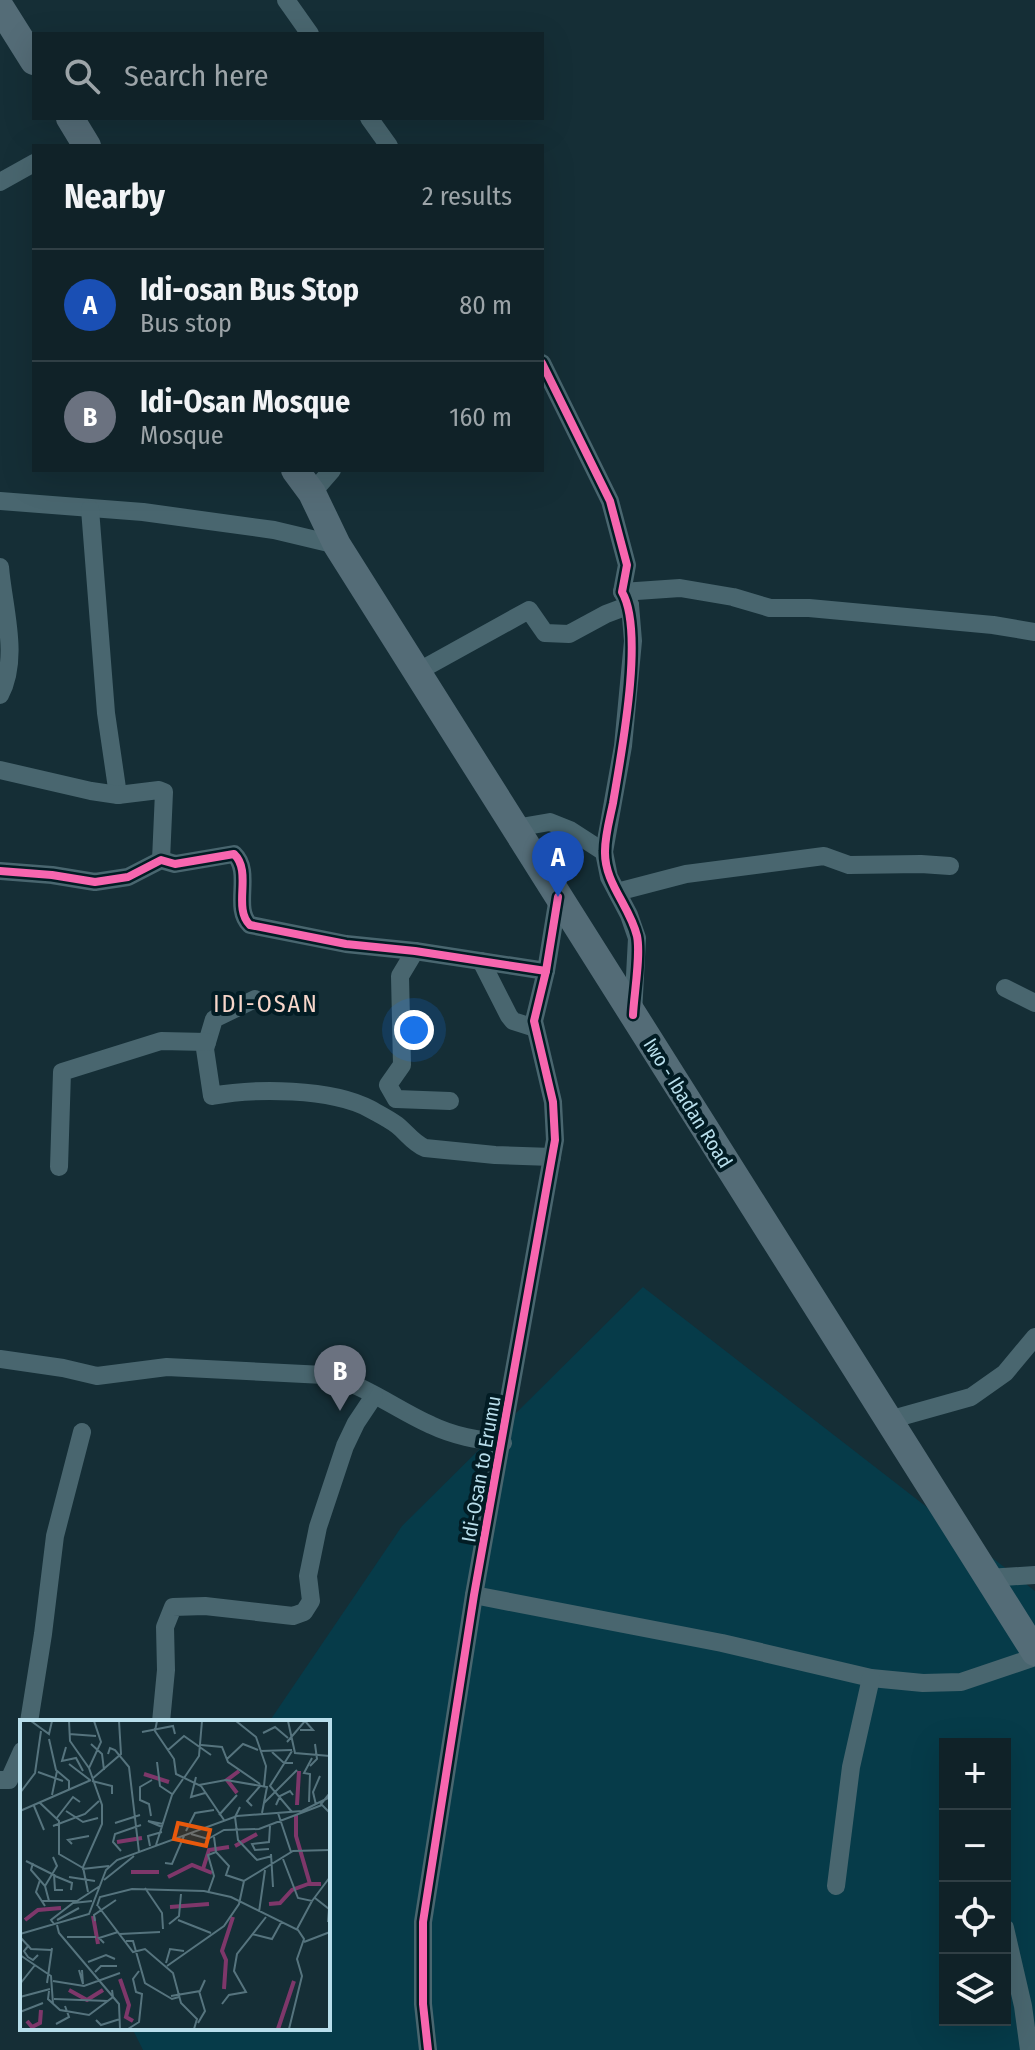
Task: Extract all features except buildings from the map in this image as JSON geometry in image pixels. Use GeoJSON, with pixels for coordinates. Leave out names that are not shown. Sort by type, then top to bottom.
{"type":"FeatureCollection","features":[{"type":"Feature","properties":{"kind":"main road"},"geometry":{"type":"LineString","coordinates":[[0,7],[32,58]]}},
{"type":"Feature","properties":{"kind":"main road","name":"Iwo - Ibadan Road"},"geometry":{"type":"LineString","coordinates":[[296,472],[312,493],[337,545],[1035,1654]]}},
{"type":"Feature","properties":{"kind":"street"},"geometry":{"type":"LineString","coordinates":[[286,0],[309,32]]}},
{"type":"Feature","properties":{"kind":"street"},"geometry":{"type":"LineString","coordinates":[[370,120],[388,144]]}},
{"type":"Feature","properties":{"kind":"street"},"geometry":{"type":"LineString","coordinates":[[0,182],[32,164]]}},
{"type":"Feature","properties":{"kind":"street"},"geometry":{"type":"LineString","coordinates":[[544,367],[610,501],[627,565],[626,598],[633,641],[623,746],[604,852],[609,877],[637,938],[633,1015]]}},
{"type":"Feature","properties":{"kind":"street"},"geometry":{"type":"LineString","coordinates":[[312,493],[330,472]]}},
{"type":"Feature","properties":{"kind":"street"},"geometry":{"type":"LineString","coordinates":[[0,501],[143,512],[274,530],[337,545]]}},
{"type":"Feature","properties":{"kind":"street"},"geometry":{"type":"LineString","coordinates":[[90,509],[106,713],[118,795]]}},
{"type":"Feature","properties":{"kind":"street"},"geometry":{"type":"LineString","coordinates":[[0,567],[9,671],[1,692]]}},
{"type":"Feature","properties":{"kind":"street"},"geometry":{"type":"LineString","coordinates":[[417,672],[529,610],[545,633],[569,634],[606,614],[626,598],[680,588],[733,597],[770,608],[809,608],[993,625],[1035,632]]}},
{"type":"Feature","properties":{"kind":"street"},"geometry":{"type":"LineString","coordinates":[[0,770],[118,795],[164,792],[161,860]]}},
{"type":"Feature","properties":{"kind":"street"},"geometry":{"type":"LineString","coordinates":[[515,828],[550,822],[570,830],[604,852]]}},
{"type":"Feature","properties":{"kind":"street"},"geometry":{"type":"LineString","coordinates":[[0,871],[95,882],[128,877],[161,860],[175,864],[234,854],[240,859],[244,917],[250,925],[346,944],[546,971]]}},
{"type":"Feature","properties":{"kind":"street"},"geometry":{"type":"LineString","coordinates":[[617,892],[686,874],[824,856],[849,865],[906,863],[950,866]]}},
{"type":"Feature","properties":{"kind":"street","name":"Idi-Osan to Erumu"},"geometry":{"type":"LineString","coordinates":[[428,2050],[423,2004],[423,1922],[474,1595],[555,1140],[553,1102],[534,1021],[558,897]]}},
{"type":"Feature","properties":{"kind":"street"},"geometry":{"type":"LineString","coordinates":[[415,951],[400,976],[402,1065],[388,1085],[396,1099],[450,1101]]}},
{"type":"Feature","properties":{"kind":"street"},"geometry":{"type":"LineString","coordinates":[[481,961],[513,1021],[535,1028]]}},
{"type":"Feature","properties":{"kind":"street"},"geometry":{"type":"LineString","coordinates":[[1005,988],[1035,1003]]}},
{"type":"Feature","properties":{"kind":"street"},"geometry":{"type":"LineString","coordinates":[[255,999],[214,1019],[205,1049],[212,1096],[248,1090],[311,1093],[366,1107],[397,1125],[416,1144],[425,1148],[552,1157]]}},
{"type":"Feature","properties":{"kind":"street"},"geometry":{"type":"LineString","coordinates":[[59,1167],[62,1072],[161,1041],[207,1042]]}},
{"type":"Feature","properties":{"kind":"street"},"geometry":{"type":"LineString","coordinates":[[889,1420],[971,1397],[1005,1373],[1035,1337]]}},
{"type":"Feature","properties":{"kind":"street"},"geometry":{"type":"LineString","coordinates":[[0,1359],[97,1376],[167,1367],[324,1375],[342,1379],[454,1434],[503,1443]]}},
{"type":"Feature","properties":{"kind":"street"},"geometry":{"type":"LineString","coordinates":[[161,1720],[166,1670],[165,1627],[173,1607],[205,1606],[293,1616],[304,1612],[311,1601],[308,1576],[318,1527],[345,1446],[374,1396]]}},
{"type":"Feature","properties":{"kind":"street"},"geometry":{"type":"LineString","coordinates":[[29,1720],[55,1536],[82,1432]]}},
{"type":"Feature","properties":{"kind":"street"},"geometry":{"type":"LineString","coordinates":[[988,1578],[1035,1575]]}},
{"type":"Feature","properties":{"kind":"street"},"geometry":{"type":"LineString","coordinates":[[474,1595],[722,1643],[871,1678],[923,1683],[961,1682],[1035,1654]]}},
{"type":"Feature","properties":{"kind":"street"},"geometry":{"type":"LineString","coordinates":[[836,1886],[851,1767],[871,1678]]}},
{"type":"Feature","properties":{"kind":"street"},"geometry":{"type":"LineString","coordinates":[[0,1780],[9,1780],[20,1755]]}},
{"type":"Feature","properties":{"kind":"street"},"geometry":{"type":"LineString","coordinates":[[1011,1947],[1029,2004],[1029,2050]]}},
{"type":"Feature","properties":{"kind":"shaded area"},"geometry":{"type":"Polygon","coordinates":[[[643,1287],[1035,1591],[1035,2050],[143,2050],[133,2030],[330,2030],[330,1720],[270,1720],[402,1526],[643,1287]]]}},
{"type":"Feature","properties":{"kind":"cycle path"},"geometry":{"type":"LineString","coordinates":[[544,367],[610,501],[627,565],[622,592],[629,610],[631,635],[629,694],[605,851],[609,874],[637,936],[638,964],[633,1015]]}},
{"type":"Feature","properties":{"kind":"cycle path"},"geometry":{"type":"LineString","coordinates":[[0,871],[95,882],[128,877],[161,860],[175,864],[234,854],[242,870],[243,909],[250,925],[346,944],[546,971]]}},
{"type":"Feature","properties":{"kind":"cycle path"},"geometry":{"type":"LineString","coordinates":[[428,2050],[423,2004],[423,1922],[474,1595],[555,1140],[553,1102],[534,1021],[558,897]]}},
{"type":"Feature","properties":{"kind":"place","name":"Idi-osan Bus Stop"},"geometry":{"type":"Point","coordinates":[558,897]}},
{"type":"Feature","properties":{"kind":"place","name":"Idi-Osan Mosque"},"geometry":{"type":"Point","coordinates":[340,1411]}},
{"type":"Feature","properties":{"kind":"district","name":"IDI-OSAN"},"geometry":{"type":"Point","coordinates":[266,1004]}}]}
